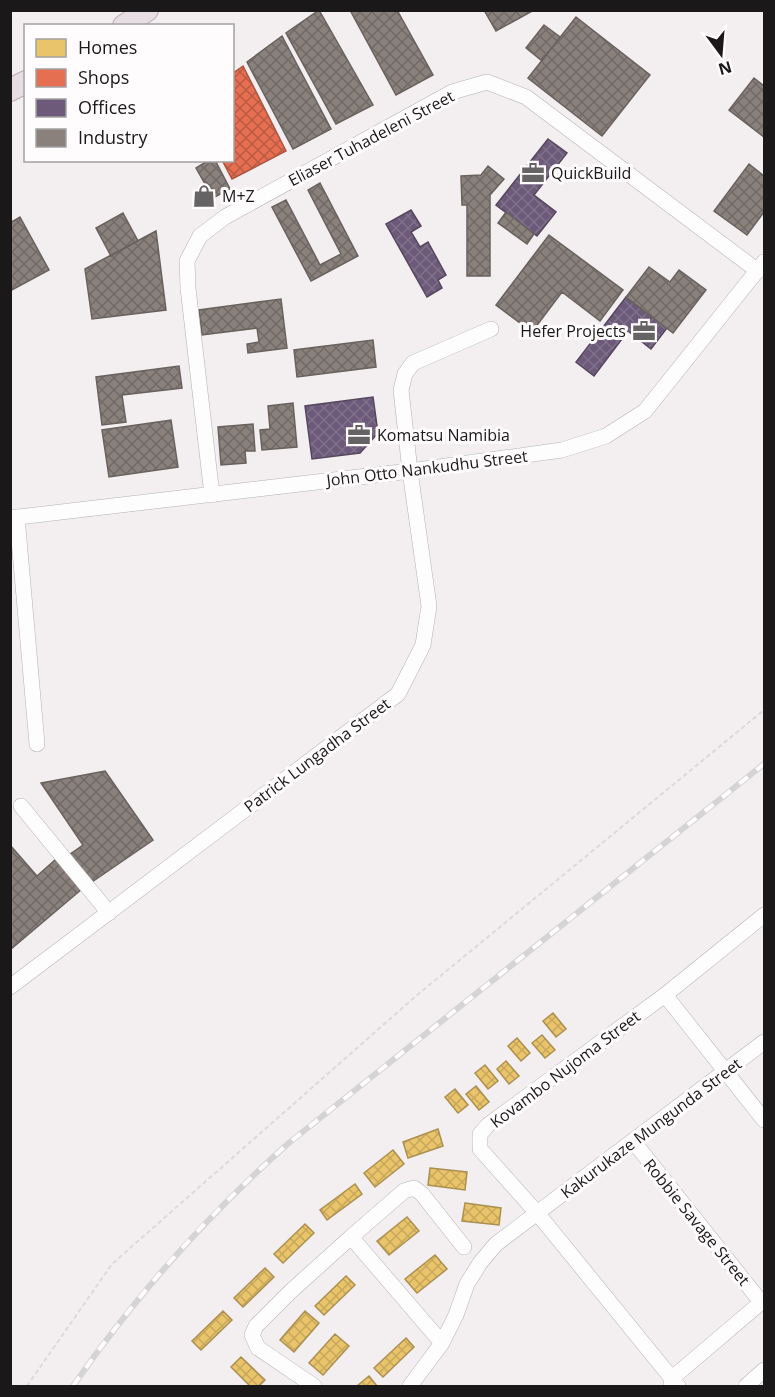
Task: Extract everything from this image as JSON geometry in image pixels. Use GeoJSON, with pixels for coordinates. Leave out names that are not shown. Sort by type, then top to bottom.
{"type":"FeatureCollection","features":[{"type":"Feature","properties":{"kind":"highway"},"geometry":{"type":"LineString","coordinates":[[127,24],[147,10]]}},
{"type":"Feature","properties":{"kind":"highway"},"geometry":{"type":"LineString","coordinates":[[10,90],[24,83]]}},
{"type":"Feature","properties":{"kind":"street","name":"Eliaser Tuhadeleni Street"},"geometry":{"type":"LineString","coordinates":[[212,495],[188,288],[187,261],[200,236],[225,217],[452,92],[486,82],[526,97],[761,267]]}},
{"type":"Feature","properties":{"kind":"street","name":"John Otto Nankudhu Street"},"geometry":{"type":"LineString","coordinates":[[14,517],[410,471],[562,450],[606,436],[627,425],[645,411],[761,267]]}},
{"type":"Feature","properties":{"kind":"street","name":"Patrick Lungadha Street"},"geometry":{"type":"LineString","coordinates":[[11,985],[398,694],[423,645],[429,606],[401,390],[405,374],[413,363],[491,329]]}},
{"type":"Feature","properties":{"kind":"street"},"geometry":{"type":"LineString","coordinates":[[14,517],[37,744]]}},
{"type":"Feature","properties":{"kind":"street"},"geometry":{"type":"LineString","coordinates":[[21,806],[109,913]]}},
{"type":"Feature","properties":{"kind":"street","name":"Kovambo Nujoma Street"},"geometry":{"type":"LineString","coordinates":[[674,1384],[538,1214],[480,1149],[480,1134],[488,1125],[665,994],[765,915]]}},
{"type":"Feature","properties":{"kind":"street"},"geometry":{"type":"LineString","coordinates":[[665,994],[765,1120]]}},
{"type":"Feature","properties":{"kind":"street","name":"Kakurukaze Mungunda Street"},"geometry":{"type":"LineString","coordinates":[[410,1386],[442,1343],[456,1316],[467,1284],[480,1263],[496,1244],[765,1042]]}},
{"type":"Feature","properties":{"kind":"street","name":"Robbie Savage Street"},"geometry":{"type":"LineString","coordinates":[[633,1142],[763,1301]]}},
{"type":"Feature","properties":{"kind":"street"},"geometry":{"type":"LineString","coordinates":[[314,1386],[258,1348],[252,1335],[256,1326],[290,1292],[404,1191],[414,1188],[422,1194],[464,1247]]}},
{"type":"Feature","properties":{"kind":"street"},"geometry":{"type":"LineString","coordinates":[[351,1237],[442,1343]]}},
{"type":"Feature","properties":{"kind":"street"},"geometry":{"type":"LineString","coordinates":[[674,1384],[763,1301]]}},
{"type":"Feature","properties":{"kind":"street"},"geometry":{"type":"LineString","coordinates":[[746,1386],[765,1370]]}},
{"type":"Feature","properties":{"kind":"path"},"geometry":{"type":"LineString","coordinates":[[27,1386],[112,1264],[416,996],[765,710]]}},
{"type":"Feature","properties":{"kind":"building: Homes"},"geometry":{"type":"Polygon","coordinates":[[[553,1013],[566,1029],[556,1037],[543,1021],[553,1013]]]}},
{"type":"Feature","properties":{"kind":"building: Homes"},"geometry":{"type":"Polygon","coordinates":[[[542,1035],[555,1050],[545,1058],[532,1043],[542,1035]]]}},
{"type":"Feature","properties":{"kind":"building: Homes"},"geometry":{"type":"Polygon","coordinates":[[[517,1038],[530,1053],[521,1061],[508,1046],[517,1038]]]}},
{"type":"Feature","properties":{"kind":"building: Homes"},"geometry":{"type":"Polygon","coordinates":[[[506,1061],[519,1076],[509,1084],[497,1069],[506,1061]]]}},
{"type":"Feature","properties":{"kind":"building: Homes"},"geometry":{"type":"Polygon","coordinates":[[[485,1065],[498,1081],[488,1089],[475,1073],[485,1065]]]}},
{"type":"Feature","properties":{"kind":"building: Homes"},"geometry":{"type":"Polygon","coordinates":[[[476,1086],[489,1102],[479,1110],[466,1094],[476,1086]]]}},
{"type":"Feature","properties":{"kind":"building: Homes"},"geometry":{"type":"Polygon","coordinates":[[[455,1089],[468,1105],[458,1113],[445,1097],[455,1089]]]}},
{"type":"Feature","properties":{"kind":"building: Homes"},"geometry":{"type":"Polygon","coordinates":[[[438,1129],[443,1146],[408,1158],[403,1142],[438,1129]]]}},
{"type":"Feature","properties":{"kind":"building: Homes"},"geometry":{"type":"Polygon","coordinates":[[[393,1150],[404,1164],[375,1187],[364,1173],[393,1150]]]}},
{"type":"Feature","properties":{"kind":"building: Homes"},"geometry":{"type":"Polygon","coordinates":[[[430,1168],[467,1172],[465,1190],[428,1185],[430,1168]]]}},
{"type":"Feature","properties":{"kind":"building: Homes"},"geometry":{"type":"Polygon","coordinates":[[[355,1184],[362,1194],[327,1220],[320,1210],[355,1184]]]}},
{"type":"Feature","properties":{"kind":"building: Homes"},"geometry":{"type":"Polygon","coordinates":[[[465,1203],[501,1208],[499,1225],[462,1221],[465,1203]]]}},
{"type":"Feature","properties":{"kind":"building: Homes"},"geometry":{"type":"Polygon","coordinates":[[[407,1217],[419,1231],[389,1255],[377,1241],[407,1217]]]}},
{"type":"Feature","properties":{"kind":"building: Homes"},"geometry":{"type":"Polygon","coordinates":[[[305,1224],[314,1233],[283,1263],[274,1254],[305,1224]]]}},
{"type":"Feature","properties":{"kind":"building: Homes"},"geometry":{"type":"Polygon","coordinates":[[[435,1255],[447,1269],[417,1293],[405,1279],[435,1255]]]}},
{"type":"Feature","properties":{"kind":"building: Homes"},"geometry":{"type":"Polygon","coordinates":[[[265,1268],[274,1277],[243,1307],[234,1298],[265,1268]]]}},
{"type":"Feature","properties":{"kind":"building: Homes"},"geometry":{"type":"Polygon","coordinates":[[[346,1276],[355,1285],[324,1315],[315,1306],[346,1276]]]}},
{"type":"Feature","properties":{"kind":"building: Homes"},"geometry":{"type":"Polygon","coordinates":[[[223,1311],[232,1320],[201,1350],[192,1341],[223,1311]]]}},
{"type":"Feature","properties":{"kind":"building: Homes"},"geometry":{"type":"Polygon","coordinates":[[[305,1311],[319,1323],[294,1352],[280,1340],[305,1311]]]}},
{"type":"Feature","properties":{"kind":"building: Homes"},"geometry":{"type":"Polygon","coordinates":[[[335,1334],[349,1346],[323,1375],[309,1363],[335,1334]]]}},
{"type":"Feature","properties":{"kind":"building: Homes"},"geometry":{"type":"Polygon","coordinates":[[[406,1338],[414,1347],[383,1377],[374,1368],[406,1338]]]}},
{"type":"Feature","properties":{"kind":"building: Homes"},"geometry":{"type":"Polygon","coordinates":[[[241,1357],[265,1380],[259,1386],[250,1386],[231,1367],[241,1357]]]}},
{"type":"Feature","properties":{"kind":"building: Homes"},"geometry":{"type":"Polygon","coordinates":[[[369,1376],[377,1386],[357,1386],[369,1376]]]}},
{"type":"Feature","properties":{"kind":"building: Shops"},"geometry":{"type":"Polygon","coordinates":[[[243,66],[286,151],[232,179],[223,162],[234,162],[234,73],[243,66]]]}},
{"type":"Feature","properties":{"kind":"building: Offices"},"geometry":{"type":"Polygon","coordinates":[[[548,139],[567,153],[534,195],[556,212],[537,236],[496,205],[548,139]]]}},
{"type":"Feature","properties":{"kind":"building: Offices"},"geometry":{"type":"Polygon","coordinates":[[[411,210],[421,226],[411,232],[420,247],[428,242],[446,275],[438,280],[442,288],[427,297],[386,224],[411,210]]]}},
{"type":"Feature","properties":{"kind":"building: Offices"},"geometry":{"type":"Polygon","coordinates":[[[626,297],[667,328],[651,349],[628,331],[594,376],[576,362],[626,297]]]}},
{"type":"Feature","properties":{"kind":"building: Offices"},"geometry":{"type":"Polygon","coordinates":[[[373,397],[378,433],[360,453],[312,459],[305,406],[373,397]]]}},
{"type":"Feature","properties":{"kind":"building: Industry"},"geometry":{"type":"Polygon","coordinates":[[[319,10],[373,105],[336,124],[286,33],[319,10]]]}},
{"type":"Feature","properties":{"kind":"building: Industry"},"geometry":{"type":"Polygon","coordinates":[[[353,10],[397,10],[433,75],[396,95],[351,12],[353,10]]]}},
{"type":"Feature","properties":{"kind":"building: Industry"},"geometry":{"type":"Polygon","coordinates":[[[484,10],[534,10],[496,31],[484,10]]]}},
{"type":"Feature","properties":{"kind":"building: Industry"},"geometry":{"type":"Polygon","coordinates":[[[576,17],[650,75],[602,136],[528,78],[576,17]]]}},
{"type":"Feature","properties":{"kind":"building: Industry"},"geometry":{"type":"Polygon","coordinates":[[[544,25],[560,37],[542,61],[526,48],[544,25]]]}},
{"type":"Feature","properties":{"kind":"building: Industry"},"geometry":{"type":"Polygon","coordinates":[[[282,36],[331,129],[293,149],[247,62],[282,36]]]}},
{"type":"Feature","properties":{"kind":"building: Industry"},"geometry":{"type":"Polygon","coordinates":[[[754,78],[764,86],[764,137],[729,110],[754,78]]]}},
{"type":"Feature","properties":{"kind":"building: Industry"},"geometry":{"type":"Polygon","coordinates":[[[206,162],[216,162],[230,189],[213,198],[196,168],[206,162]]]}},
{"type":"Feature","properties":{"kind":"building: Industry"},"geometry":{"type":"Polygon","coordinates":[[[749,164],[764,176],[764,212],[747,235],[714,211],[749,164]]]}},
{"type":"Feature","properties":{"kind":"building: Industry"},"geometry":{"type":"Polygon","coordinates":[[[488,166],[504,179],[490,195],[490,276],[467,276],[467,205],[462,205],[461,176],[481,175],[488,166]]]}},
{"type":"Feature","properties":{"kind":"building: Industry"},"geometry":{"type":"Polygon","coordinates":[[[320,183],[358,256],[311,281],[272,207],[286,200],[320,265],[341,254],[308,190],[320,183]]]}},
{"type":"Feature","properties":{"kind":"building: Industry"},"geometry":{"type":"Polygon","coordinates":[[[506,212],[534,234],[527,244],[498,223],[506,212]]]}},
{"type":"Feature","properties":{"kind":"building: Industry"},"geometry":{"type":"Polygon","coordinates":[[[123,213],[138,241],[111,256],[96,228],[123,213]]]}},
{"type":"Feature","properties":{"kind":"building: Industry"},"geometry":{"type":"Polygon","coordinates":[[[20,217],[49,270],[10,291],[10,223],[20,217]]]}},
{"type":"Feature","properties":{"kind":"building: Industry"},"geometry":{"type":"Polygon","coordinates":[[[156,231],[166,310],[92,319],[85,269],[156,231]]]}},
{"type":"Feature","properties":{"kind":"building: Industry"},"geometry":{"type":"Polygon","coordinates":[[[549,235],[623,290],[600,321],[562,292],[532,332],[496,305],[549,235]]]}},
{"type":"Feature","properties":{"kind":"building: Industry"},"geometry":{"type":"Polygon","coordinates":[[[649,267],[670,282],[679,270],[706,290],[673,333],[626,297],[649,267]]]}},
{"type":"Feature","properties":{"kind":"building: Industry"},"geometry":{"type":"Polygon","coordinates":[[[281,299],[287,348],[248,353],[247,344],[259,342],[257,328],[202,335],[199,310],[281,299]]]}},
{"type":"Feature","properties":{"kind":"building: Industry"},"geometry":{"type":"Polygon","coordinates":[[[373,340],[376,367],[297,377],[294,350],[373,340]]]}},
{"type":"Feature","properties":{"kind":"building: Industry"},"geometry":{"type":"Polygon","coordinates":[[[179,366],[182,388],[122,395],[126,422],[102,425],[96,377],[179,366]]]}},
{"type":"Feature","properties":{"kind":"building: Industry"},"geometry":{"type":"Polygon","coordinates":[[[293,403],[297,447],[262,450],[260,430],[270,429],[268,406],[293,403]]]}},
{"type":"Feature","properties":{"kind":"building: Industry"},"geometry":{"type":"Polygon","coordinates":[[[171,420],[178,467],[109,477],[102,430],[171,420]]]}},
{"type":"Feature","properties":{"kind":"building: Industry"},"geometry":{"type":"Polygon","coordinates":[[[253,424],[255,451],[245,451],[246,463],[221,465],[218,427],[253,424]]]}},
{"type":"Feature","properties":{"kind":"building: Industry"},"geometry":{"type":"Polygon","coordinates":[[[105,771],[153,840],[89,884],[69,855],[83,845],[41,783],[105,771]]]}},
{"type":"Feature","properties":{"kind":"building: Industry"},"geometry":{"type":"Polygon","coordinates":[[[10,845],[37,876],[56,859],[82,889],[10,950],[10,845]]]}},
{"type":"Feature","properties":{"kind":"railway"},"geometry":{"type":"LineString","coordinates":[[73,1386],[122,1319],[174,1257],[230,1198],[290,1142],[764,764]]}},
{"type":"Feature","properties":{"kind":"place","name":"QuickBuild"},"geometry":{"type":"Point","coordinates":[533,173]}},
{"type":"Feature","properties":{"kind":"place","name":"M+Z"},"geometry":{"type":"Point","coordinates":[204,196]}},
{"type":"Feature","properties":{"kind":"place","name":"Hefer Projects"},"geometry":{"type":"Point","coordinates":[644,331]}},
{"type":"Feature","properties":{"kind":"place","name":"Komatsu Namibia"},"geometry":{"type":"Point","coordinates":[359,435]}}]}
